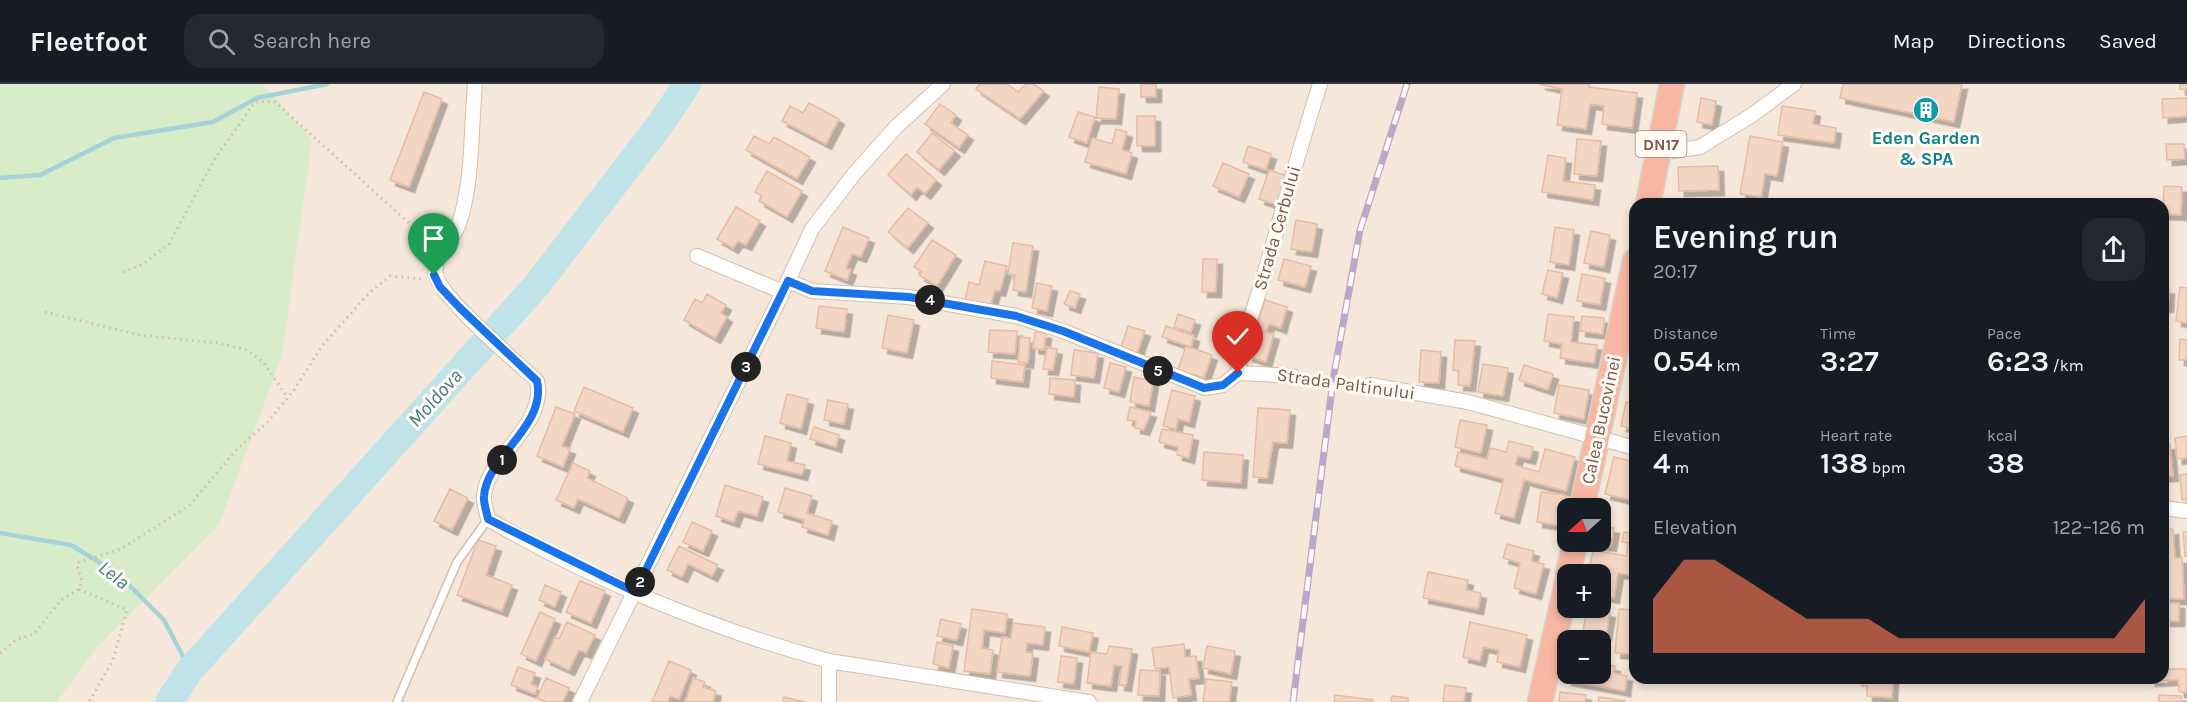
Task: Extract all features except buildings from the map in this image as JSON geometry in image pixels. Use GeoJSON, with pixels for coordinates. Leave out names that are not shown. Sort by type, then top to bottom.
{"type":"FeatureCollection","features":[{"type":"Feature","properties":{"kind":"highway","name":"DN17"},"geometry":{"type":"LineString","coordinates":[[1649,198],[1672,84]]}},
{"type":"Feature","properties":{"kind":"highway","name":"Calea Bucovinei"},"geometry":{"type":"LineString","coordinates":[[1584,498],[1629,289]]}},
{"type":"Feature","properties":{"kind":"highway"},"geometry":{"type":"LineString","coordinates":[[1540,702],[1559,618]]}},
{"type":"Feature","properties":{"kind":"street"},"geometry":{"type":"LineString","coordinates":[[475,84],[464,193],[458,226],[436,263],[438,281],[537,381],[540,393],[536,409],[489,481],[484,496],[488,519],[635,592],[789,650],[829,661],[1089,702]]}},
{"type":"Feature","properties":{"kind":"street"},"geometry":{"type":"LineString","coordinates":[[580,702],[812,229],[833,200],[896,127],[943,84]]}},
{"type":"Feature","properties":{"kind":"street","name":"Strada Cerbului"},"geometry":{"type":"LineString","coordinates":[[1238,373],[1245,329],[1259,293],[1284,199],[1320,84]]}},
{"type":"Feature","properties":{"kind":"street"},"geometry":{"type":"LineString","coordinates":[[1659,153],[1700,147],[1752,115],[1794,84]]}},
{"type":"Feature","properties":{"kind":"street"},"geometry":{"type":"LineString","coordinates":[[697,256],[786,286],[812,291],[909,297],[1016,316],[1063,331],[1204,388],[1223,385],[1238,373]]}},
{"type":"Feature","properties":{"kind":"street","name":"Strada Paltinului"},"geometry":{"type":"LineString","coordinates":[[1238,373],[1293,376]]}},
{"type":"Feature","properties":{"kind":"street","name":"Strada Paltinului"},"geometry":{"type":"LineString","coordinates":[[1370,385],[1468,402],[1629,447]]}},
{"type":"Feature","properties":{"kind":"street"},"geometry":{"type":"LineString","coordinates":[[2169,509],[2187,511]]}},
{"type":"Feature","properties":{"kind":"street"},"geometry":{"type":"LineString","coordinates":[[829,661],[829,702]]}},
{"type":"Feature","properties":{"kind":"lane"},"geometry":{"type":"LineString","coordinates":[[397,702],[457,562],[488,519]]}},
{"type":"Feature","properties":{"kind":"path"},"geometry":{"type":"LineString","coordinates":[[123,272],[143,264],[169,244],[214,160],[255,102],[274,101],[428,242],[447,243]]}},
{"type":"Feature","properties":{"kind":"path"},"geometry":{"type":"LineString","coordinates":[[0,653],[17,639],[34,634],[61,600],[79,589],[82,581],[77,566],[79,562],[121,549],[180,514],[237,450],[261,430],[288,398],[316,354],[369,293],[390,276],[438,281]]}},
{"type":"Feature","properties":{"kind":"path"},"geometry":{"type":"LineString","coordinates":[[45,312],[139,335],[219,343],[247,350],[262,362],[288,398]]}},
{"type":"Feature","properties":{"kind":"path","name":"Strada Paltinului"},"geometry":{"type":"LineString","coordinates":[[1293,376],[1370,385]]}},
{"type":"Feature","properties":{"kind":"path"},"geometry":{"type":"LineString","coordinates":[[79,589],[127,610],[113,660],[90,702]]}},
{"type":"Feature","properties":{"kind":"shaded area"},"geometry":{"type":"Polygon","coordinates":[[[263,84],[2187,84],[2187,702],[57,702],[97,648],[312,141],[263,84]]]}},
{"type":"Feature","properties":{"kind":"green space"},"geometry":{"type":"Polygon","coordinates":[[[0,84],[263,84],[312,140],[282,356],[220,523],[97,648],[57,702],[0,702],[0,84]]]}},
{"type":"Feature","properties":{"kind":"waterway"},"geometry":{"type":"LineString","coordinates":[[0,178],[40,175],[114,138],[213,122],[257,98],[327,84]]}},
{"type":"Feature","properties":{"kind":"waterway","name":"Moldova"},"geometry":{"type":"LineString","coordinates":[[169,702],[190,670],[536,286],[662,122],[687,84]]}},
{"type":"Feature","properties":{"kind":"waterway","name":"Lela"},"geometry":{"type":"LineString","coordinates":[[0,533],[71,545],[117,573],[164,620],[190,670]]}},
{"type":"Feature","properties":{"kind":"railway"},"geometry":{"type":"LineString","coordinates":[[1293,702],[1333,380],[1360,230],[1407,84]]}},
{"type":"Feature","properties":{"kind":"place","name":"Eden Garden & SPA"},"geometry":{"type":"Point","coordinates":[1926,110]}},
{"type":"Feature","properties":{"kind":"route"},"geometry":{"type":"LineString","coordinates":[[434,275],[440,287],[460,308],[537,381],[540,393],[536,409],[489,481],[484,496],[488,519],[513,534],[635,592],[788,281],[812,291],[885,294],[957,304],[1016,316],[1063,331],[1204,388],[1223,385],[1238,373]]}}]}
